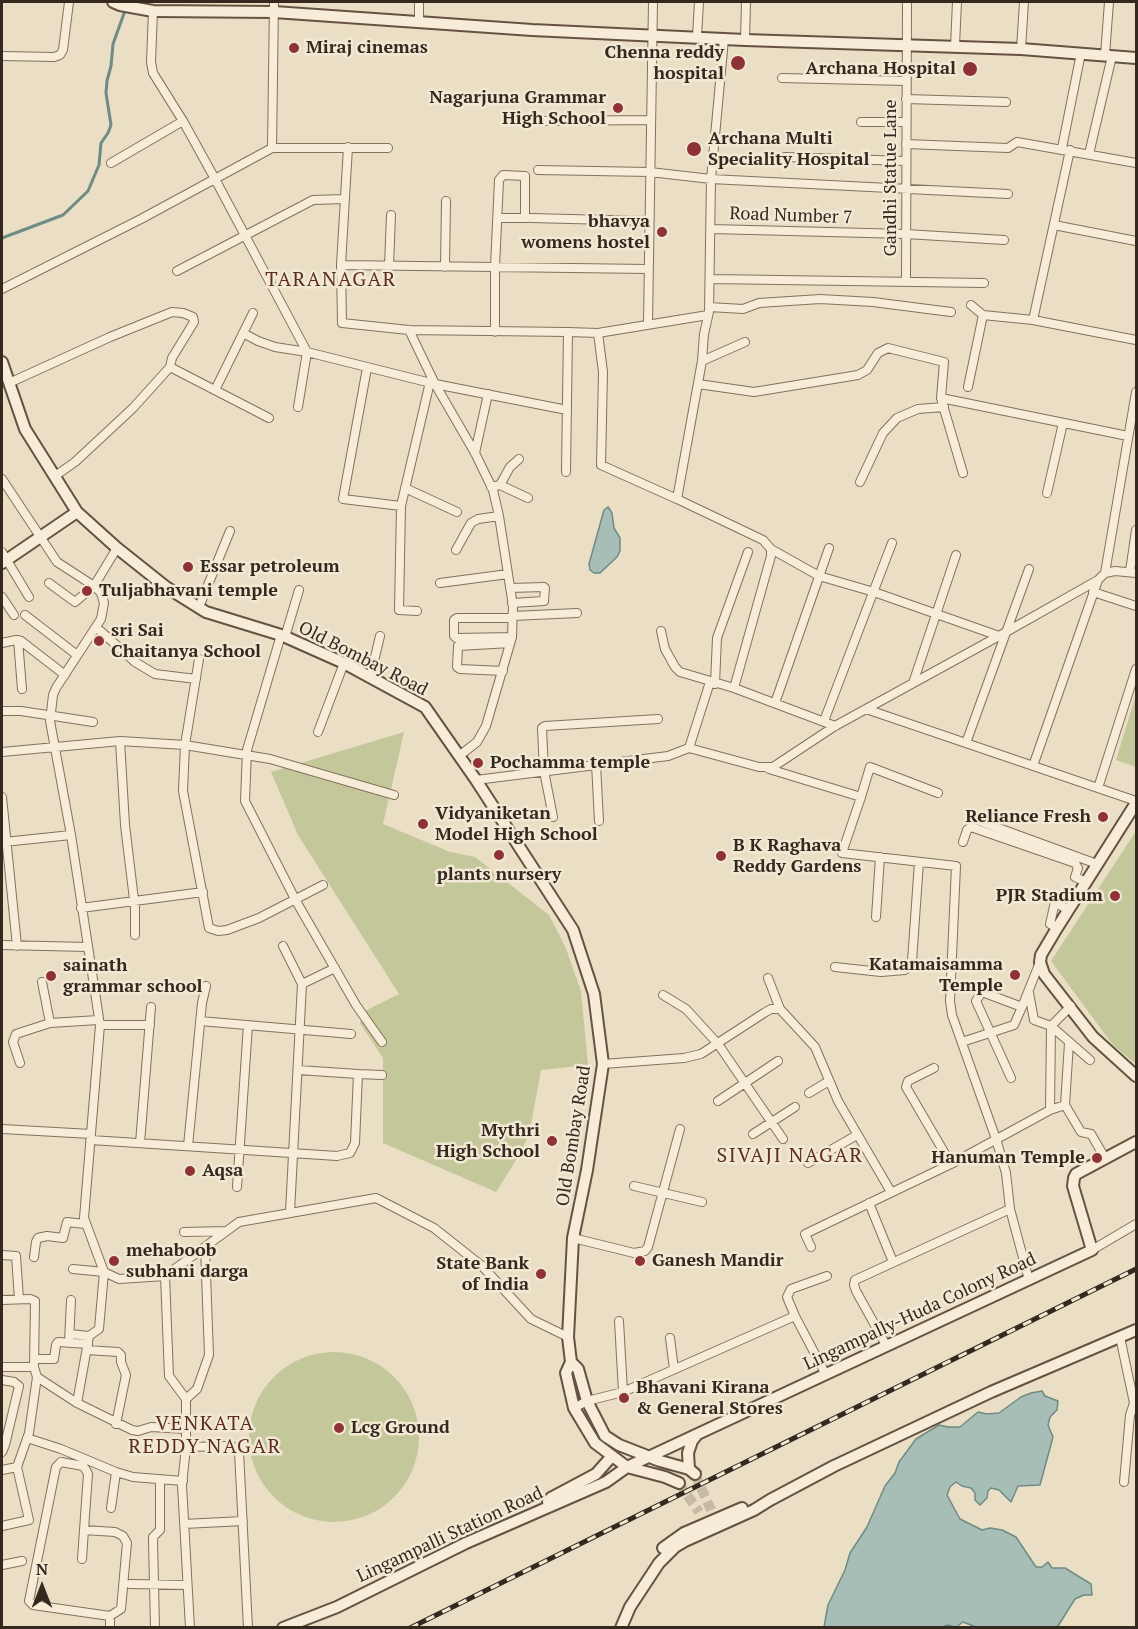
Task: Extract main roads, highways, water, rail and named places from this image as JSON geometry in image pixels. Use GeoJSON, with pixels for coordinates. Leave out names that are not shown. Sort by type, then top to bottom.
{"type":"FeatureCollection","features":[{"type":"Feature","properties":{"kind":"water"},"geometry":{"type":"Polygon","coordinates":[[[608,507],[612,513],[614,528],[620,538],[620,551],[617,557],[600,573],[594,573],[590,570],[589,564],[604,510],[608,507]]]}},
{"type":"Feature","properties":{"kind":"water"},"geometry":{"type":"Polygon","coordinates":[[[1042,1391],[1045,1396],[1058,1401],[1057,1410],[1050,1417],[1048,1425],[1053,1437],[1040,1485],[1018,1486],[1011,1502],[999,1490],[991,1488],[987,1498],[980,1505],[975,1500],[975,1493],[971,1488],[956,1482],[950,1487],[947,1495],[960,1519],[982,1530],[990,1528],[1002,1530],[1016,1537],[1036,1567],[1042,1567],[1048,1562],[1052,1568],[1065,1568],[1091,1584],[1092,1595],[1084,1595],[1075,1599],[1058,1626],[1054,1627],[976,1627],[963,1622],[956,1627],[947,1625],[941,1628],[824,1627],[828,1605],[845,1570],[850,1553],[867,1527],[885,1486],[916,1439],[939,1425],[960,1427],[978,1412],[999,1413],[1021,1397],[1042,1391]]]}},
{"type":"Feature","properties":{"kind":"waterway"},"geometry":{"type":"LineString","coordinates":[[2,238],[63,215],[88,191],[99,165],[101,143],[111,125],[106,93],[107,81],[113,44],[126,8]]}},
{"type":"Feature","properties":{"kind":"tunnel"},"geometry":{"type":"LineString","coordinates":[[695,1474],[711,1510]]}},
{"type":"Feature","properties":{"kind":"tunnel"},"geometry":{"type":"LineString","coordinates":[[679,1483],[699,1512]]}},
{"type":"Feature","properties":{"kind":"railway"},"geometry":{"type":"LineString","coordinates":[[410,1628],[1136,1269]]}},
{"type":"Feature","properties":{"kind":"place","name":"Miraj cinemas"},"geometry":{"type":"Point","coordinates":[294,48]}},
{"type":"Feature","properties":{"kind":"place","name":"Chenna reddy hospital"},"geometry":{"type":"Point","coordinates":[738,63]}},
{"type":"Feature","properties":{"kind":"place","name":"Archana Hospital"},"geometry":{"type":"Point","coordinates":[970,69]}},
{"type":"Feature","properties":{"kind":"place","name":"Nagarjuna Grammar High School"},"geometry":{"type":"Point","coordinates":[618,108]}},
{"type":"Feature","properties":{"kind":"place","name":"Archana Multi Speciality Hospital"},"geometry":{"type":"Point","coordinates":[694,149]}},
{"type":"Feature","properties":{"kind":"place","name":"bhavya womens hostel"},"geometry":{"type":"Point","coordinates":[662,232]}},
{"type":"Feature","properties":{"kind":"place","name":"Essar petroleum"},"geometry":{"type":"Point","coordinates":[188,567]}},
{"type":"Feature","properties":{"kind":"place","name":"Tuljabhavani temple"},"geometry":{"type":"Point","coordinates":[87,591]}},
{"type":"Feature","properties":{"kind":"place","name":"sri Sai Chaitanya School"},"geometry":{"type":"Point","coordinates":[99,641]}},
{"type":"Feature","properties":{"kind":"place","name":"Pochamma temple"},"geometry":{"type":"Point","coordinates":[478,763]}},
{"type":"Feature","properties":{"kind":"place","name":"Reliance Fresh"},"geometry":{"type":"Point","coordinates":[1103,817]}},
{"type":"Feature","properties":{"kind":"place","name":"Vidyaniketan Model High School"},"geometry":{"type":"Point","coordinates":[423,824]}},
{"type":"Feature","properties":{"kind":"place","name":"plants nursery"},"geometry":{"type":"Point","coordinates":[499,855]}},
{"type":"Feature","properties":{"kind":"place","name":"B K Raghava Reddy Gardens"},"geometry":{"type":"Point","coordinates":[721,856]}},
{"type":"Feature","properties":{"kind":"place","name":"PJR Stadium"},"geometry":{"type":"Point","coordinates":[1115,896]}},
{"type":"Feature","properties":{"kind":"place","name":"Katamaisamma Temple"},"geometry":{"type":"Point","coordinates":[1015,975]}},
{"type":"Feature","properties":{"kind":"place","name":"sainath grammar school"},"geometry":{"type":"Point","coordinates":[51,976]}},
{"type":"Feature","properties":{"kind":"place","name":"Mythri High School"},"geometry":{"type":"Point","coordinates":[552,1141]}},
{"type":"Feature","properties":{"kind":"place","name":"Hanuman Temple"},"geometry":{"type":"Point","coordinates":[1097,1158]}},
{"type":"Feature","properties":{"kind":"place","name":"Aqsa"},"geometry":{"type":"Point","coordinates":[190,1171]}},
{"type":"Feature","properties":{"kind":"place","name":"mehaboob subhani darga"},"geometry":{"type":"Point","coordinates":[114,1261]}},
{"type":"Feature","properties":{"kind":"place","name":"Ganesh Mandir"},"geometry":{"type":"Point","coordinates":[640,1261]}},
{"type":"Feature","properties":{"kind":"place","name":"State Bank of India"},"geometry":{"type":"Point","coordinates":[541,1274]}},
{"type":"Feature","properties":{"kind":"place","name":"Bhavani Kirana & General Stores"},"geometry":{"type":"Point","coordinates":[624,1398]}},
{"type":"Feature","properties":{"kind":"place","name":"Lcg Ground"},"geometry":{"type":"Point","coordinates":[339,1428]}},
{"type":"Feature","properties":{"kind":"district","name":"TARANAGAR"},"geometry":{"type":"Point","coordinates":[331,280]}},
{"type":"Feature","properties":{"kind":"district","name":"SIVAJI NAGAR"},"geometry":{"type":"Point","coordinates":[790,1156]}},
{"type":"Feature","properties":{"kind":"district","name":"VENKATA REDDY NAGAR"},"geometry":{"type":"Point","coordinates":[205,1436]}}]}
